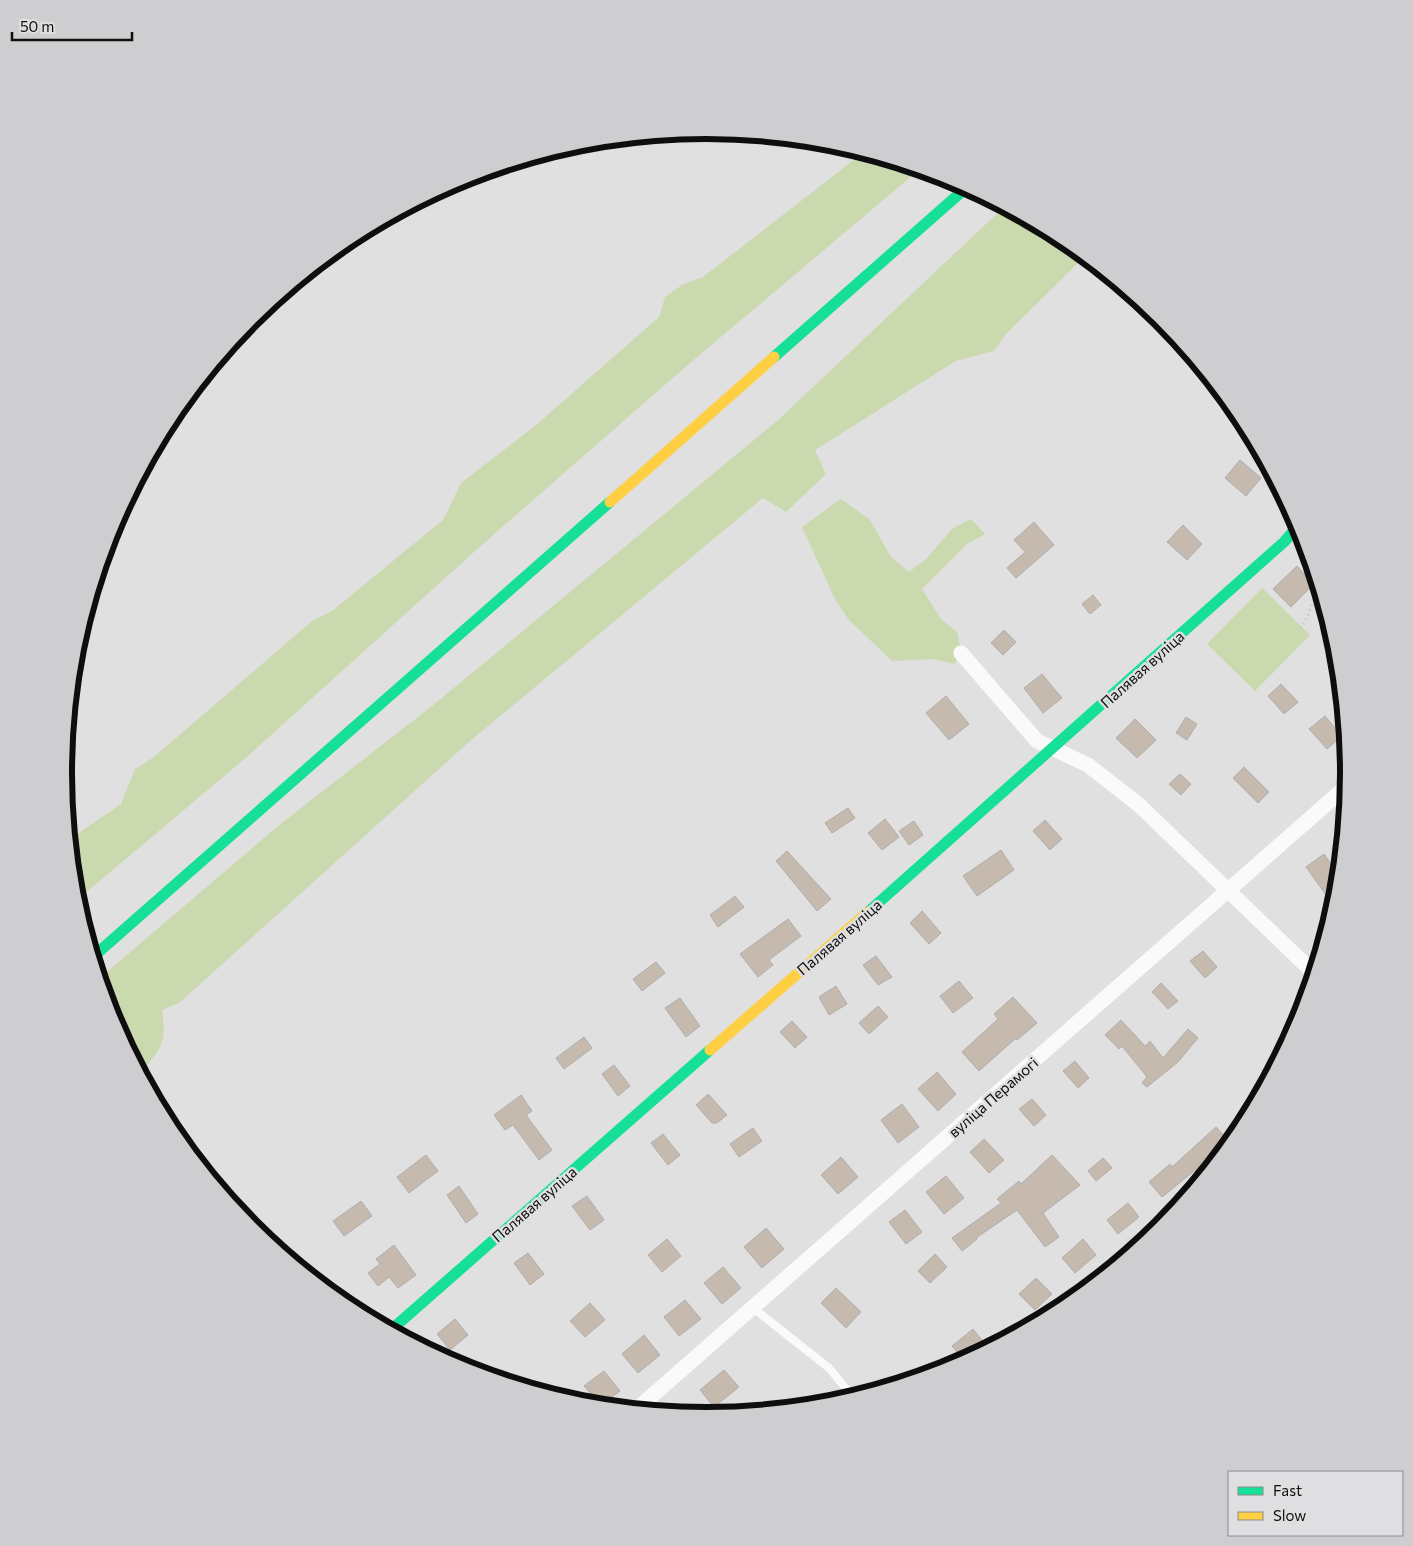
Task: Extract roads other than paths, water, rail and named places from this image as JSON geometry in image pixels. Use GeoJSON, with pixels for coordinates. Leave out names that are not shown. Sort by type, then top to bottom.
{"type":"FeatureCollection","features":[{"type":"Feature","properties":{"kind":"street"},"geometry":{"type":"LineString","coordinates":[[99,952],[961,192]]}},
{"type":"Feature","properties":{"kind":"street","name":"Палявая вуліца"},"geometry":{"type":"LineString","coordinates":[[396,1326],[1053,749],[1293,532]]}},
{"type":"Feature","properties":{"kind":"street"},"geometry":{"type":"LineString","coordinates":[[961,653],[1037,741],[1088,765],[1140,805],[1309,969]]}},
{"type":"Feature","properties":{"kind":"street","name":"вуліца Перамогі"},"geometry":{"type":"LineString","coordinates":[[643,1404],[1340,792]]}},
{"type":"Feature","properties":{"kind":"lane"},"geometry":{"type":"LineString","coordinates":[[753,1308],[829,1368],[848,1391]]}}]}
